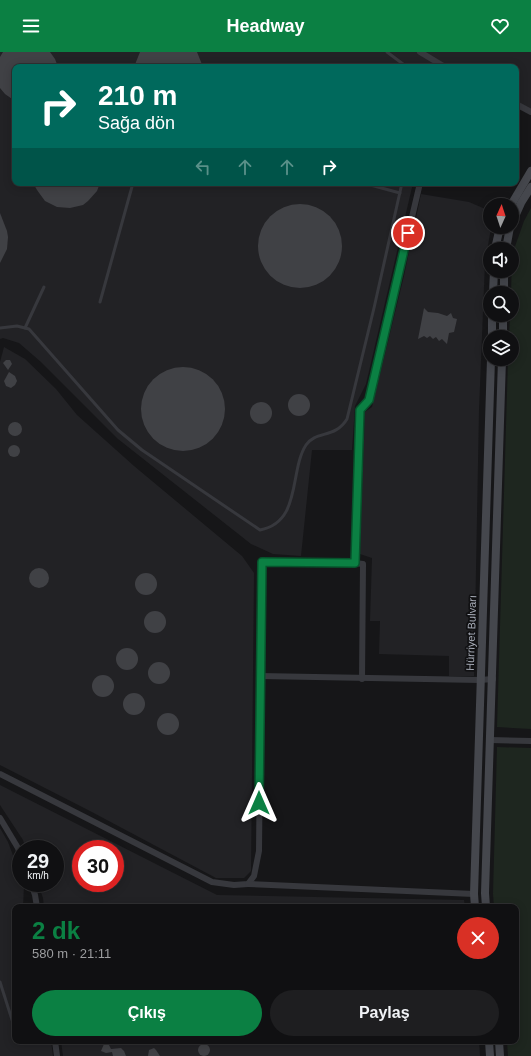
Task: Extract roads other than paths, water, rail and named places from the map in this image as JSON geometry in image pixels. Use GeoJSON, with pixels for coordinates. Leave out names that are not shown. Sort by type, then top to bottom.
{"type":"FeatureCollection","features":[{"type":"Feature","properties":{"kind":"main road"},"geometry":{"type":"LineString","coordinates":[[515,198],[531,171]]}},
{"type":"Feature","properties":{"kind":"main road"},"geometry":{"type":"LineString","coordinates":[[519,207],[531,187]]}},
{"type":"Feature","properties":{"kind":"main road","name":"Hürriyet Bulvarı"},"geometry":{"type":"LineString","coordinates":[[475,904],[480,680],[491,366]]}},
{"type":"Feature","properties":{"kind":"main road","name":"Hürriyet Bulvarı"},"geometry":{"type":"LineString","coordinates":[[486,904],[502,366]]}},
{"type":"Feature","properties":{"kind":"main road"},"geometry":{"type":"LineString","coordinates":[[489,1044],[490,1056]]}},
{"type":"Feature","properties":{"kind":"main road"},"geometry":{"type":"LineString","coordinates":[[499,1044],[500,1056]]}},
{"type":"Feature","properties":{"kind":"street"},"geometry":{"type":"LineString","coordinates":[[420,52],[439,64]]}},
{"type":"Feature","properties":{"kind":"street"},"geometry":{"type":"LineString","coordinates":[[519,106],[531,112]]}},
{"type":"Feature","properties":{"kind":"street"},"geometry":{"type":"LineString","coordinates":[[355,563],[360,410],[369,400],[419,186]]}},
{"type":"Feature","properties":{"kind":"street"},"geometry":{"type":"LineString","coordinates":[[248,884],[254,876],[259,851],[262,562],[363,564],[362,679]]}},
{"type":"Feature","properties":{"kind":"street"},"geometry":{"type":"LineString","coordinates":[[260,676],[362,679],[493,679]]}},
{"type":"Feature","properties":{"kind":"street"},"geometry":{"type":"LineString","coordinates":[[490,740],[531,741]]}},
{"type":"Feature","properties":{"kind":"street"},"geometry":{"type":"LineString","coordinates":[[0,774],[212,882],[234,885],[248,884],[474,894]]}},
{"type":"Feature","properties":{"kind":"street"},"geometry":{"type":"LineString","coordinates":[[0,818],[13,840]]}},
{"type":"Feature","properties":{"kind":"street"},"geometry":{"type":"LineString","coordinates":[[34,892],[36,904]]}},
{"type":"Feature","properties":{"kind":"street"},"geometry":{"type":"LineString","coordinates":[[55,1044],[57,1056]]}},
{"type":"Feature","properties":{"kind":"lane"},"geometry":{"type":"LineString","coordinates":[[387,52],[403,64]]}},
{"type":"Feature","properties":{"kind":"lane"},"geometry":{"type":"LineString","coordinates":[[100,302],[131,186]]}},
{"type":"Feature","properties":{"kind":"lane"},"geometry":{"type":"LineString","coordinates":[[374,186],[400,193]]}},
{"type":"Feature","properties":{"kind":"lane"},"geometry":{"type":"LineString","coordinates":[[0,328],[17,326],[29,329],[118,430],[142,450],[260,530],[267,528],[286,514],[306,444],[315,437],[336,431],[343,426],[347,419],[401,186]]}},
{"type":"Feature","properties":{"kind":"lane"},"geometry":{"type":"LineString","coordinates":[[25,328],[44,287]]}},
{"type":"Feature","properties":{"kind":"lane"},"geometry":{"type":"LineString","coordinates":[[0,982],[12,1020]]}}]}
